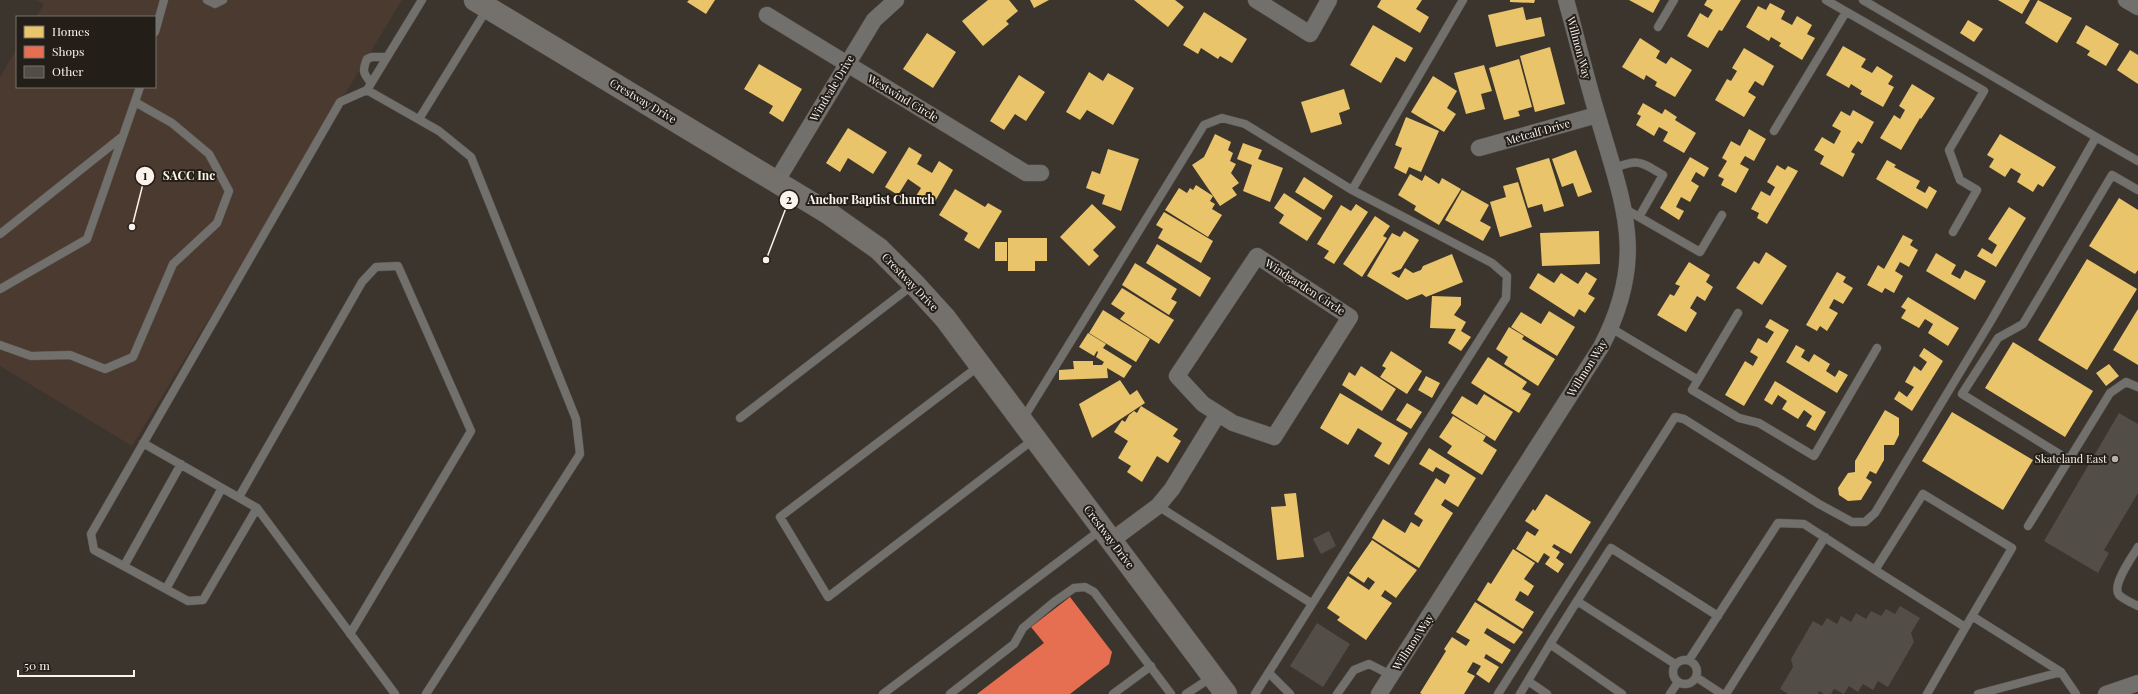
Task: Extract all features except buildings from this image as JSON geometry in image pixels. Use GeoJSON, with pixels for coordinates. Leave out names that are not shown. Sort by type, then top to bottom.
{"type":"FeatureCollection","features":[{"type":"Feature","properties":{"kind":"main road","name":"Crestway Drive"},"geometry":{"type":"LineString","coordinates":[[481,4],[828,212],[879,249],[914,284],[944,318],[1214,675],[1226,694]]}},
{"type":"Feature","properties":{"kind":"street","name":"Windvale Drive"},"geometry":{"type":"LineString","coordinates":[[776,182],[874,20],[896,0]]}},
{"type":"Feature","properties":{"kind":"street"},"geometry":{"type":"LineString","coordinates":[[1256,0],[1310,34],[1330,0]]}},
{"type":"Feature","properties":{"kind":"street","name":"Willmon Way"},"geometry":{"type":"LineString","coordinates":[[1380,694],[1601,347],[1611,328],[1624,292],[1627,272],[1628,232],[1625,209],[1597,115],[1566,0]]}},
{"type":"Feature","properties":{"kind":"street"},"geometry":{"type":"LineString","coordinates":[[2126,0],[2138,7]]}},
{"type":"Feature","properties":{"kind":"street","name":"Westwind Circle"},"geometry":{"type":"LineString","coordinates":[[767,15],[1026,174],[1041,173]]}},
{"type":"Feature","properties":{"kind":"street","name":"Metcalf Drive"},"geometry":{"type":"LineString","coordinates":[[1479,148],[1597,115]]}},
{"type":"Feature","properties":{"kind":"street","name":"Windgarden Circle"},"geometry":{"type":"LineString","coordinates":[[1257,256],[1350,317],[1274,437],[1233,423],[1218,414],[1203,404],[1177,376],[1257,256]]}},
{"type":"Feature","properties":{"kind":"street"},"geometry":{"type":"LineString","coordinates":[[1108,534],[1158,506],[1172,489],[1218,414]]}},
{"type":"Feature","properties":{"kind":"street"},"geometry":{"type":"LineString","coordinates":[[2106,694],[2138,683]]}},
{"type":"Feature","properties":{"kind":"lane"},"geometry":{"type":"LineString","coordinates":[[156,28],[164,0]]}},
{"type":"Feature","properties":{"kind":"lane"},"geometry":{"type":"LineString","coordinates":[[207,0],[215,4],[223,0]]}},
{"type":"Feature","properties":{"kind":"lane"},"geometry":{"type":"LineString","coordinates":[[257,508],[203,600],[188,601],[94,550],[91,534],[340,102],[369,87],[422,0]]}},
{"type":"Feature","properties":{"kind":"lane"},"geometry":{"type":"LineString","coordinates":[[1352,190],[1463,0]]}},
{"type":"Feature","properties":{"kind":"lane"},"geometry":{"type":"LineString","coordinates":[[1658,27],[1674,0]]}},
{"type":"Feature","properties":{"kind":"lane"},"geometry":{"type":"LineString","coordinates":[[1826,0],[1984,91],[1949,150],[1960,180],[1978,190],[1953,232]]}},
{"type":"Feature","properties":{"kind":"lane"},"geometry":{"type":"LineString","coordinates":[[1863,0],[2138,161]]}},
{"type":"Feature","properties":{"kind":"lane"},"geometry":{"type":"LineString","coordinates":[[418,119],[481,4]]}},
{"type":"Feature","properties":{"kind":"lane"},"geometry":{"type":"LineString","coordinates":[[1774,131],[1846,12]]}},
{"type":"Feature","properties":{"kind":"lane"},"geometry":{"type":"LineString","coordinates":[[387,57],[367,59],[362,69],[369,87],[439,131],[471,157],[576,419],[580,454],[426,694]]}},
{"type":"Feature","properties":{"kind":"lane"},"geometry":{"type":"LineString","coordinates":[[0,289],[87,239],[140,88]]}},
{"type":"Feature","properties":{"kind":"lane"},"geometry":{"type":"LineString","coordinates":[[0,345],[31,356],[70,355],[105,369],[133,357],[174,264],[217,223],[229,191],[209,154],[172,123],[135,102]]}},
{"type":"Feature","properties":{"kind":"lane"},"geometry":{"type":"LineString","coordinates":[[1022,422],[1204,125],[1222,118],[1245,124],[1352,190],[1492,263],[1506,276],[1506,298],[1311,603],[1269,673],[1254,694]]}},
{"type":"Feature","properties":{"kind":"lane"},"geometry":{"type":"LineString","coordinates":[[0,234],[123,136]]}},
{"type":"Feature","properties":{"kind":"lane"},"geometry":{"type":"LineString","coordinates":[[1498,694],[1675,417],[1684,419],[1819,504],[1852,522],[1865,522],[1875,513],[1992,318],[2096,137]]}},
{"type":"Feature","properties":{"kind":"lane"},"geometry":{"type":"LineString","coordinates":[[1613,168],[1633,161],[1641,162],[1663,175],[1639,217]]}},
{"type":"Feature","properties":{"kind":"lane"},"geometry":{"type":"LineString","coordinates":[[2069,460],[1962,394],[1998,338],[2023,324],[2112,175],[2138,190]]}},
{"type":"Feature","properties":{"kind":"lane"},"geometry":{"type":"LineString","coordinates":[[1625,209],[1700,252],[1722,216]]}},
{"type":"Feature","properties":{"kind":"lane"},"geometry":{"type":"LineString","coordinates":[[239,498],[362,282],[376,267],[398,266],[471,431],[350,634]]}},
{"type":"Feature","properties":{"kind":"lane"},"geometry":{"type":"LineString","coordinates":[[740,418],[914,284]]}},
{"type":"Feature","properties":{"kind":"lane"},"geometry":{"type":"LineString","coordinates":[[1738,313],[1692,390],[1739,418],[1759,422],[1814,456],[1877,348]]}},
{"type":"Feature","properties":{"kind":"lane"},"geometry":{"type":"LineString","coordinates":[[1611,328],[1698,380]]}},
{"type":"Feature","properties":{"kind":"lane"},"geometry":{"type":"LineString","coordinates":[[980,366],[780,517],[828,596],[1035,439]]}},
{"type":"Feature","properties":{"kind":"lane"},"geometry":{"type":"LineString","coordinates":[[2028,526],[2110,393],[2126,382],[2138,387]]}},
{"type":"Feature","properties":{"kind":"lane"},"geometry":{"type":"LineString","coordinates":[[143,443],[257,508],[395,694]]}},
{"type":"Feature","properties":{"kind":"lane"},"geometry":{"type":"LineString","coordinates":[[124,566],[181,464]]}},
{"type":"Feature","properties":{"kind":"lane"},"geometry":{"type":"LineString","coordinates":[[166,589],[222,488]]}},
{"type":"Feature","properties":{"kind":"lane"},"geometry":{"type":"LineString","coordinates":[[1875,570],[1923,494],[2012,548],[1927,694]]}},
{"type":"Feature","properties":{"kind":"lane"},"geometry":{"type":"LineString","coordinates":[[1158,506],[1311,603]]}},
{"type":"Feature","properties":{"kind":"lane"},"geometry":{"type":"LineString","coordinates":[[1689,660],[1778,523],[1804,524],[1965,627]]}},
{"type":"Feature","properties":{"kind":"lane"},"geometry":{"type":"LineString","coordinates":[[882,694],[1108,534]]}},
{"type":"Feature","properties":{"kind":"lane"},"geometry":{"type":"LineString","coordinates":[[1726,694],[1825,537]]}},
{"type":"Feature","properties":{"kind":"lane"},"geometry":{"type":"LineString","coordinates":[[2138,547],[2118,580],[2116,588],[2119,594],[2138,606]]}},
{"type":"Feature","properties":{"kind":"lane"},"geometry":{"type":"LineString","coordinates":[[1520,694],[1611,548],[1718,616]]}},
{"type":"Feature","properties":{"kind":"lane"},"geometry":{"type":"LineString","coordinates":[[950,694],[1014,644],[1022,628],[1074,588],[1085,587],[1094,592],[1171,694]]}},
{"type":"Feature","properties":{"kind":"lane"},"geometry":{"type":"LineString","coordinates":[[1577,602],[1675,664]]}},
{"type":"Feature","properties":{"kind":"lane"},"geometry":{"type":"LineString","coordinates":[[1972,616],[2061,672],[2076,694]]}},
{"type":"Feature","properties":{"kind":"lane"},"geometry":{"type":"LineString","coordinates":[[1550,644],[1622,694]]}},
{"type":"Feature","properties":{"kind":"lane"},"geometry":{"type":"LineString","coordinates":[[1681,660],[1689,660],[1695,666],[1696,677],[1690,683],[1678,682],[1673,676],[1675,664],[1681,660]]}},
{"type":"Feature","properties":{"kind":"lane"},"geometry":{"type":"LineString","coordinates":[[1337,694],[1354,670],[1369,664],[1391,675]]}},
{"type":"Feature","properties":{"kind":"lane"},"geometry":{"type":"LineString","coordinates":[[1113,694],[1151,666]]}},
{"type":"Feature","properties":{"kind":"lane"},"geometry":{"type":"LineString","coordinates":[[1978,694],[2061,672]]}},
{"type":"Feature","properties":{"kind":"lane"},"geometry":{"type":"LineString","coordinates":[[1269,673],[1290,694]]}},
{"type":"Feature","properties":{"kind":"lane"},"geometry":{"type":"LineString","coordinates":[[1186,694],[1214,675]]}},
{"type":"Feature","properties":{"kind":"lane"},"geometry":{"type":"LineString","coordinates":[[1696,677],[1722,694]]}},
{"type":"Feature","properties":{"kind":"lane"},"geometry":{"type":"LineString","coordinates":[[1528,681],[1547,694]]}},
{"type":"Feature","properties":{"kind":"lane"},"geometry":{"type":"LineString","coordinates":[[1670,694],[1678,682]]}},
{"type":"Feature","properties":{"kind":"shaded area"},"geometry":{"type":"Polygon","coordinates":[[[36,0],[402,0],[132,446],[0,366],[0,77],[16,50],[16,88],[156,88],[156,16],[37,16],[44,4],[36,0]]]}},
{"type":"Feature","properties":{"kind":"place","name":"SACC Inc"},"geometry":{"type":"Point","coordinates":[132,227]}},
{"type":"Feature","properties":{"kind":"place","name":"Anchor Baptist Church"},"geometry":{"type":"Point","coordinates":[766,260]}},
{"type":"Feature","properties":{"kind":"place","name":"Skateland East"},"geometry":{"type":"Point","coordinates":[2115,459]}}]}
